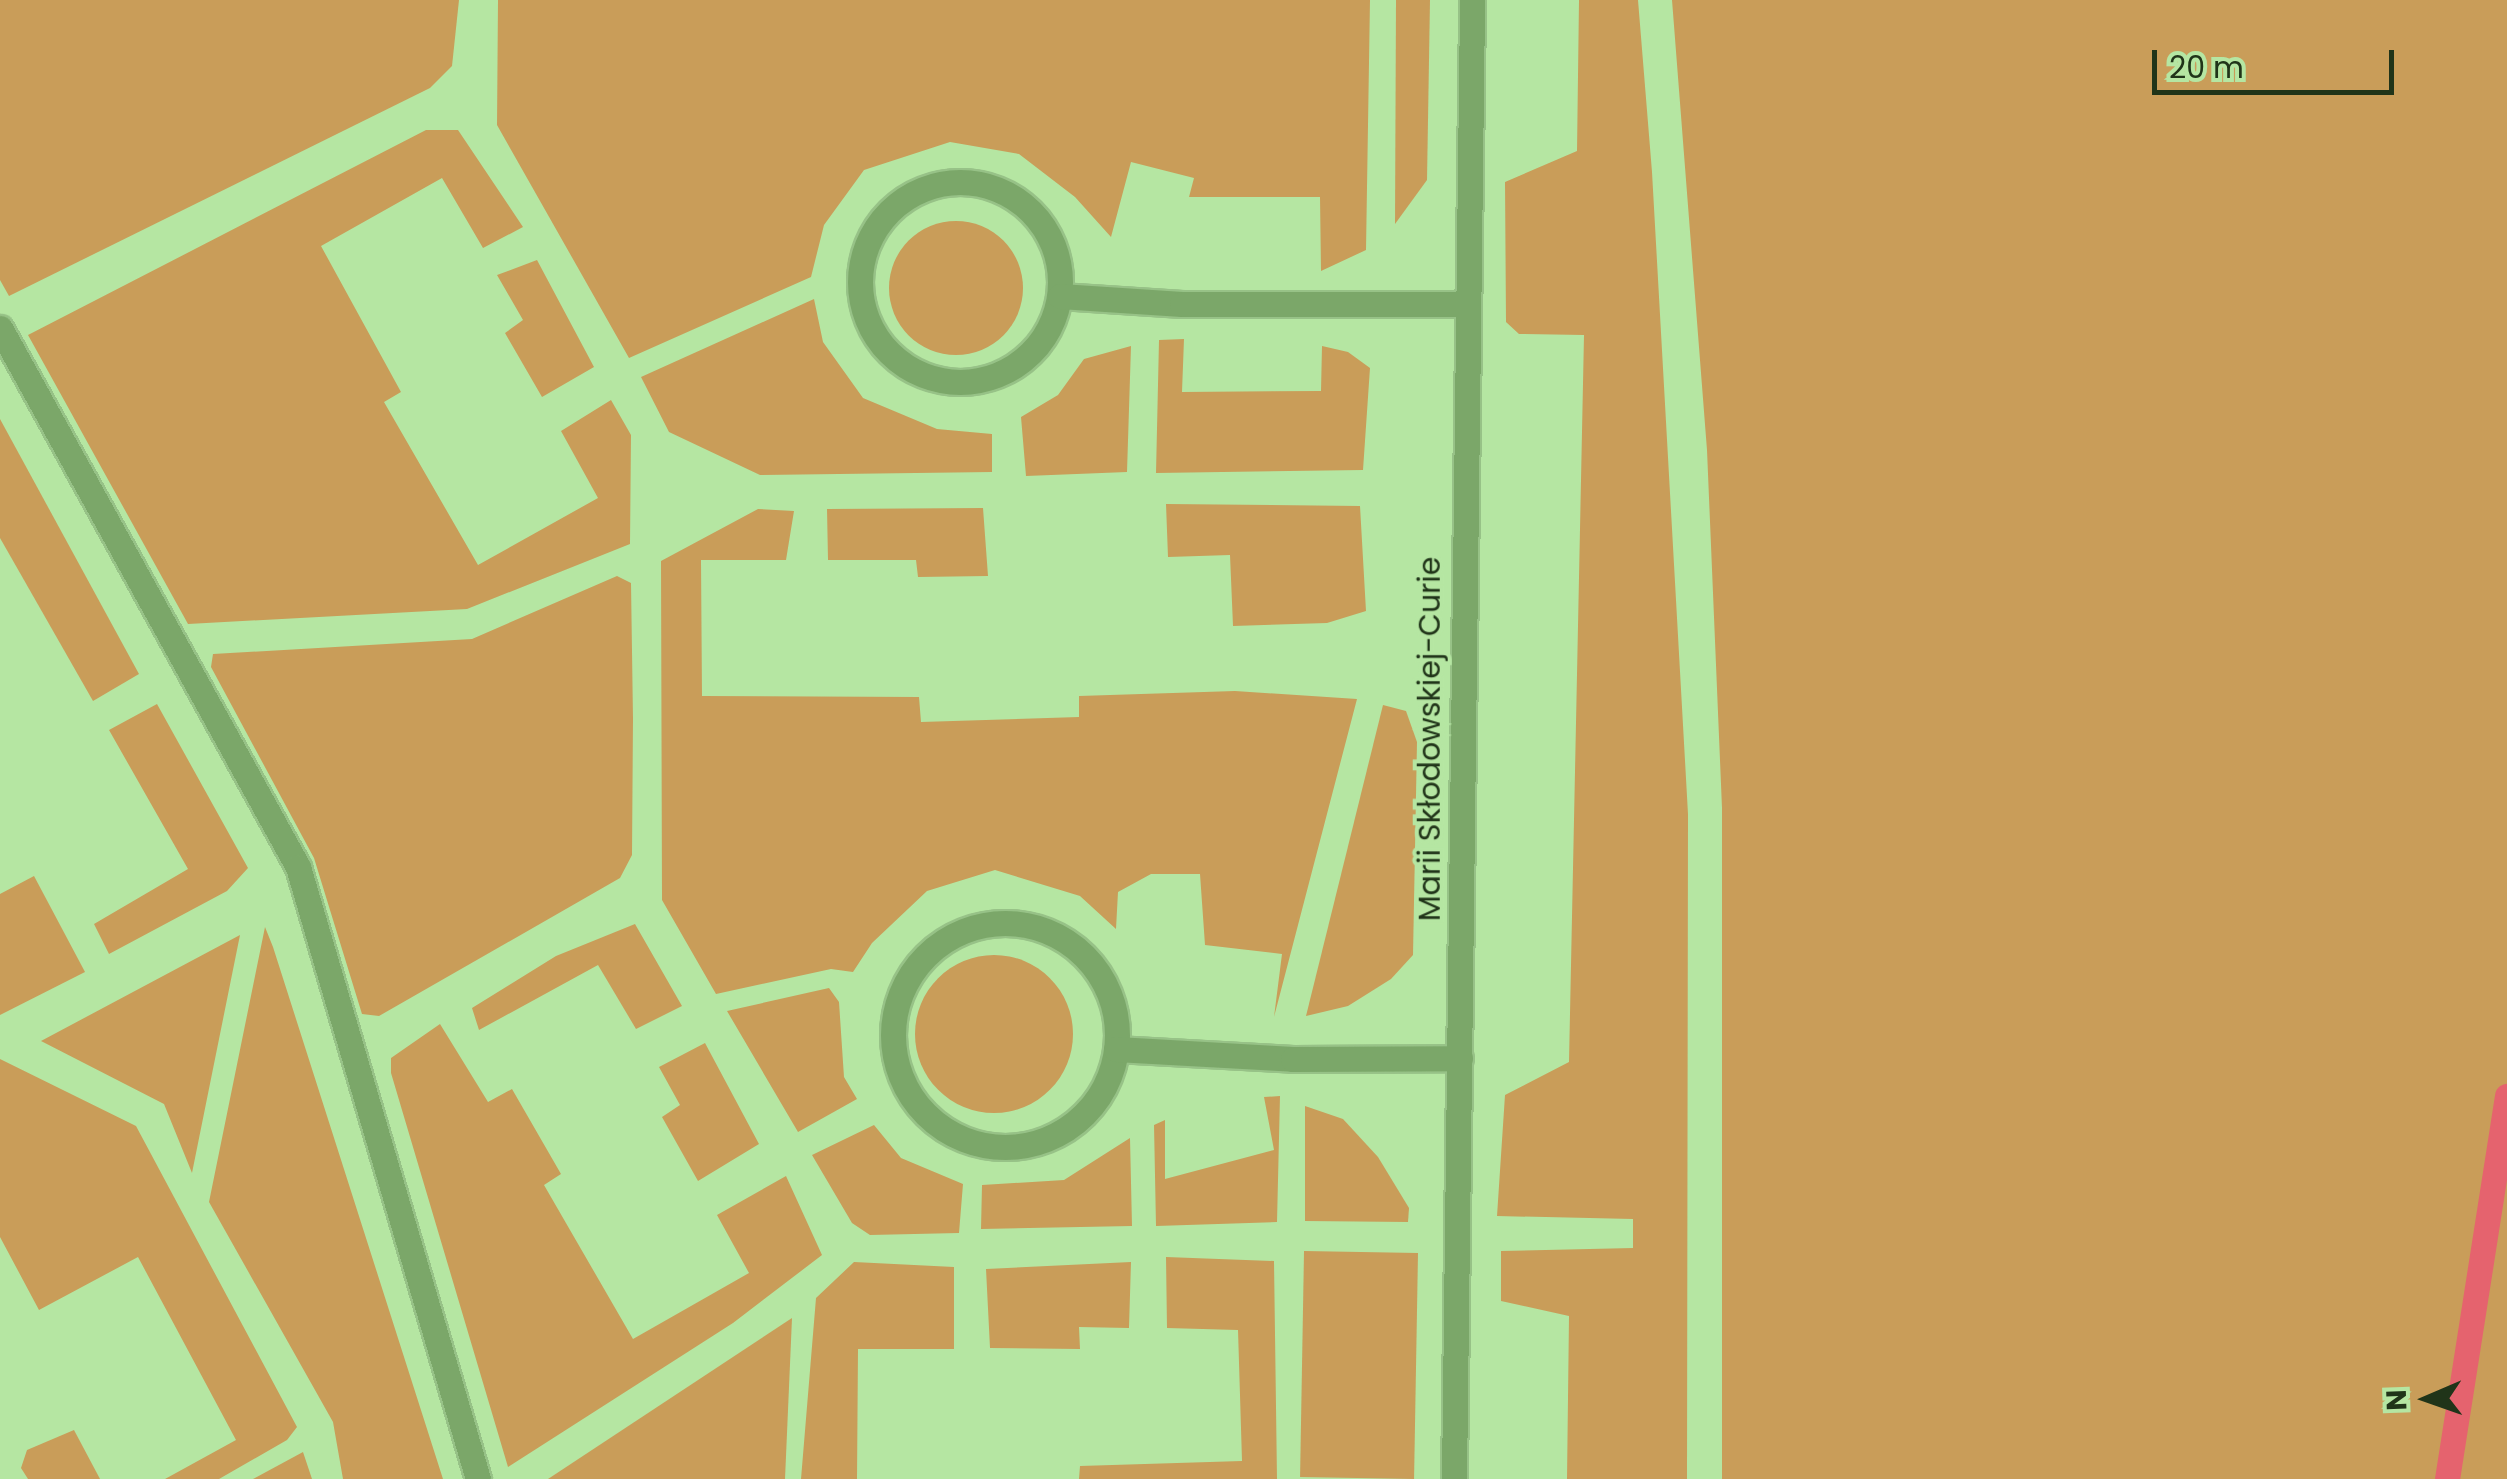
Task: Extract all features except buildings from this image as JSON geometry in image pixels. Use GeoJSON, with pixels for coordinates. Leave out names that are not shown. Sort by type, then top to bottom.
{"type":"FeatureCollection","features":[{"type":"Feature","properties":{"kind":"street","name":"Marii Skłodowskiej-Curie"},"geometry":{"type":"LineString","coordinates":[[1454,1479],[1472,0]]}},
{"type":"Feature","properties":{"kind":"street"},"geometry":{"type":"LineString","coordinates":[[963,180],[1004,191],[1038,216],[1058,254],[1060,296],[1046,336],[1017,367],[977,382],[935,381],[896,362],[870,330],[859,289],[864,248],[886,211],[922,188],[963,180]]}},
{"type":"Feature","properties":{"kind":"street"},"geometry":{"type":"LineString","coordinates":[[1060,296],[1182,304],[1466,304]]}},
{"type":"Feature","properties":{"kind":"street"},"geometry":{"type":"LineString","coordinates":[[0,328],[298,867],[478,1479]]}},
{"type":"Feature","properties":{"kind":"street"},"geometry":{"type":"LineString","coordinates":[[1006,921],[1053,932],[1090,960],[1114,1001],[1116,1049],[1102,1094],[1069,1128],[1026,1146],[979,1146],[926,1113],[906,1089],[892,1044],[898,998],[923,957],[961,930],[1006,921]]}},
{"type":"Feature","properties":{"kind":"street"},"geometry":{"type":"LineString","coordinates":[[1116,1049],[1292,1059],[1460,1058]]}},
{"type":"Feature","properties":{"kind":"shaded area"},"geometry":{"type":"Polygon","coordinates":[[[0,0],[459,0],[452,66],[430,88],[9,296],[0,280],[0,0]]]}},
{"type":"Feature","properties":{"kind":"shaded area"},"geometry":{"type":"Polygon","coordinates":[[[498,0],[1370,0],[1366,250],[1321,271],[1320,197],[1189,197],[1194,178],[1131,162],[1111,237],[1075,197],[1019,154],[950,142],[864,170],[824,225],[811,277],[629,358],[497,125],[498,0]]]}},
{"type":"Feature","properties":{"kind":"shaded area"},"geometry":{"type":"Polygon","coordinates":[[[1396,0],[1430,0],[1427,180],[1395,224],[1396,0]]]}},
{"type":"Feature","properties":{"kind":"shaded area"},"geometry":{"type":"Polygon","coordinates":[[[1579,0],[1638,0],[1652,172],[1688,814],[1687,1479],[1567,1479],[1569,1316],[1501,1301],[1501,1251],[1633,1248],[1633,1219],[1497,1216],[1505,1095],[1569,1062],[1584,335],[1519,334],[1506,322],[1505,182],[1577,151],[1579,0]]]}},
{"type":"Feature","properties":{"kind":"shaded area"},"geometry":{"type":"Polygon","coordinates":[[[1672,0],[2507,0],[2507,1479],[1722,1479],[1722,808],[1707,450],[1672,0]]]}},
{"type":"Feature","properties":{"kind":"shaded area"},"geometry":{"type":"Polygon","coordinates":[[[426,130],[458,130],[523,227],[483,248],[442,178],[321,246],[401,392],[384,402],[478,565],[598,498],[561,431],[611,400],[631,435],[630,544],[467,609],[188,624],[28,335],[426,130]]]}},
{"type":"Feature","properties":{"kind":"shaded area"},"geometry":{"type":"Polygon","coordinates":[[[956,221],[982,226],[1003,241],[1018,262],[1023,288],[1018,314],[1003,335],[982,350],[956,355],[930,350],[909,335],[894,314],[889,288],[894,262],[909,241],[930,226],[956,221]]]}},
{"type":"Feature","properties":{"kind":"shaded area"},"geometry":{"type":"Polygon","coordinates":[[[537,260],[594,367],[542,397],[505,333],[523,320],[497,275],[537,260]]]}},
{"type":"Feature","properties":{"kind":"shaded area"},"geometry":{"type":"Polygon","coordinates":[[[814,299],[823,342],[863,398],[937,429],[992,434],[992,472],[760,475],[669,432],[641,377],[814,299]]]}},
{"type":"Feature","properties":{"kind":"shaded area"},"geometry":{"type":"Polygon","coordinates":[[[1184,339],[1182,392],[1321,391],[1322,346],[1348,352],[1370,368],[1363,470],[1156,473],[1159,340],[1184,339]]]}},
{"type":"Feature","properties":{"kind":"shaded area"},"geometry":{"type":"Polygon","coordinates":[[[1131,346],[1127,472],[1026,476],[1021,417],[1058,395],[1084,359],[1131,346]]]}},
{"type":"Feature","properties":{"kind":"shaded area"},"geometry":{"type":"Polygon","coordinates":[[[0,419],[139,674],[93,701],[0,538],[0,419]]]}},
{"type":"Feature","properties":{"kind":"shaded area"},"geometry":{"type":"Polygon","coordinates":[[[1166,504],[1360,506],[1366,611],[1327,623],[1233,626],[1230,555],[1168,557],[1166,504]]]}},
{"type":"Feature","properties":{"kind":"shaded area"},"geometry":{"type":"Polygon","coordinates":[[[983,508],[988,576],[918,577],[916,560],[828,560],[827,509],[983,508]]]}},
{"type":"Feature","properties":{"kind":"shaded area"},"geometry":{"type":"Polygon","coordinates":[[[758,509],[794,511],[786,560],[701,560],[702,696],[919,697],[921,722],[1079,717],[1079,696],[1235,691],[1357,699],[1274,1017],[1282,954],[1205,945],[1200,874],[1151,874],[1118,892],[1116,929],[1080,896],[995,870],[927,891],[872,943],[853,972],[831,969],[716,994],[662,900],[661,561],[758,509]]]}},
{"type":"Feature","properties":{"kind":"shaded area"},"geometry":{"type":"Polygon","coordinates":[[[617,576],[631,583],[633,719],[632,855],[620,878],[379,1016],[362,1014],[314,858],[211,667],[213,654],[472,639],[617,576]]]}},
{"type":"Feature","properties":{"kind":"shaded area"},"geometry":{"type":"Polygon","coordinates":[[[157,704],[248,868],[227,891],[109,954],[94,924],[188,869],[109,730],[157,704]]]}},
{"type":"Feature","properties":{"kind":"shaded area"},"geometry":{"type":"Polygon","coordinates":[[[1383,705],[1406,711],[1417,742],[1413,955],[1391,979],[1348,1006],[1306,1016],[1383,705]]]}},
{"type":"Feature","properties":{"kind":"shaded area"},"geometry":{"type":"Polygon","coordinates":[[[34,876],[85,972],[0,1015],[0,894],[34,876]]]}},
{"type":"Feature","properties":{"kind":"shaded area"},"geometry":{"type":"Polygon","coordinates":[[[635,924],[682,1006],[636,1029],[598,965],[479,1030],[472,1008],[556,956],[635,924]]]}},
{"type":"Feature","properties":{"kind":"shaded area"},"geometry":{"type":"Polygon","coordinates":[[[265,927],[443,1479],[343,1479],[333,1422],[209,1202],[265,927]]]}},
{"type":"Feature","properties":{"kind":"shaded area"},"geometry":{"type":"Polygon","coordinates":[[[240,935],[192,1173],[164,1104],[41,1041],[240,935]]]}},
{"type":"Feature","properties":{"kind":"shaded area"},"geometry":{"type":"Polygon","coordinates":[[[994,955],[1024,961],[1050,978],[1067,1004],[1073,1034],[1067,1064],[1050,1090],[1024,1107],[994,1113],[964,1107],[938,1090],[921,1064],[915,1034],[921,1004],[938,978],[964,961],[994,955]]]}},
{"type":"Feature","properties":{"kind":"shaded area"},"geometry":{"type":"Polygon","coordinates":[[[829,988],[839,1002],[844,1077],[857,1099],[798,1132],[727,1011],[829,988]]]}},
{"type":"Feature","properties":{"kind":"shaded area"},"geometry":{"type":"Polygon","coordinates":[[[440,1024],[488,1102],[512,1089],[561,1174],[544,1185],[633,1339],[749,1273],[717,1215],[786,1176],[822,1255],[733,1323],[508,1467],[391,1073],[391,1058],[440,1024]]]}},
{"type":"Feature","properties":{"kind":"shaded area"},"geometry":{"type":"Polygon","coordinates":[[[705,1043],[759,1144],[698,1181],[662,1117],[680,1105],[659,1067],[705,1043]]]}},
{"type":"Feature","properties":{"kind":"shaded area"},"geometry":{"type":"Polygon","coordinates":[[[0,1059],[136,1126],[297,1427],[287,1440],[219,1479],[165,1479],[236,1440],[138,1257],[39,1310],[0,1237],[0,1059]]]}},
{"type":"Feature","properties":{"kind":"shaded area"},"geometry":{"type":"Polygon","coordinates":[[[1280,1096],[1277,1222],[1156,1226],[1154,1125],[1165,1120],[1165,1179],[1274,1150],[1264,1097],[1280,1096]]]}},
{"type":"Feature","properties":{"kind":"shaded area"},"geometry":{"type":"Polygon","coordinates":[[[1305,1106],[1343,1119],[1378,1157],[1409,1208],[1408,1222],[1305,1221],[1305,1106]]]}},
{"type":"Feature","properties":{"kind":"shaded area"},"geometry":{"type":"Polygon","coordinates":[[[874,1125],[901,1158],[963,1184],[959,1233],[870,1235],[852,1223],[812,1155],[874,1125]]]}},
{"type":"Feature","properties":{"kind":"shaded area"},"geometry":{"type":"Polygon","coordinates":[[[1130,1138],[1132,1226],[981,1229],[982,1185],[1064,1180],[1130,1138]]]}},
{"type":"Feature","properties":{"kind":"shaded area"},"geometry":{"type":"Polygon","coordinates":[[[1304,1251],[1418,1253],[1414,1479],[1300,1477],[1304,1251]]]}},
{"type":"Feature","properties":{"kind":"shaded area"},"geometry":{"type":"Polygon","coordinates":[[[1166,1257],[1274,1261],[1277,1479],[1079,1479],[1080,1466],[1242,1461],[1238,1330],[1167,1328],[1166,1257]]]}},
{"type":"Feature","properties":{"kind":"shaded area"},"geometry":{"type":"Polygon","coordinates":[[[854,1262],[954,1267],[954,1349],[858,1349],[857,1479],[801,1479],[816,1298],[854,1262]]]}},
{"type":"Feature","properties":{"kind":"shaded area"},"geometry":{"type":"Polygon","coordinates":[[[1131,1262],[1129,1328],[1079,1327],[1080,1349],[990,1348],[986,1269],[1131,1262]]]}},
{"type":"Feature","properties":{"kind":"shaded area"},"geometry":{"type":"Polygon","coordinates":[[[792,1318],[785,1479],[548,1479],[792,1318]]]}},
{"type":"Feature","properties":{"kind":"shaded area"},"geometry":{"type":"Polygon","coordinates":[[[74,1430],[100,1479],[28,1479],[21,1468],[27,1450],[74,1430]]]}},
{"type":"Feature","properties":{"kind":"shaded area"},"geometry":{"type":"Polygon","coordinates":[[[303,1452],[312,1479],[253,1479],[303,1452]]]}},
{"type":"Feature","properties":{"kind":"waterway"},"geometry":{"type":"LineString","coordinates":[[2447,1479],[2507,1096]]}}]}
